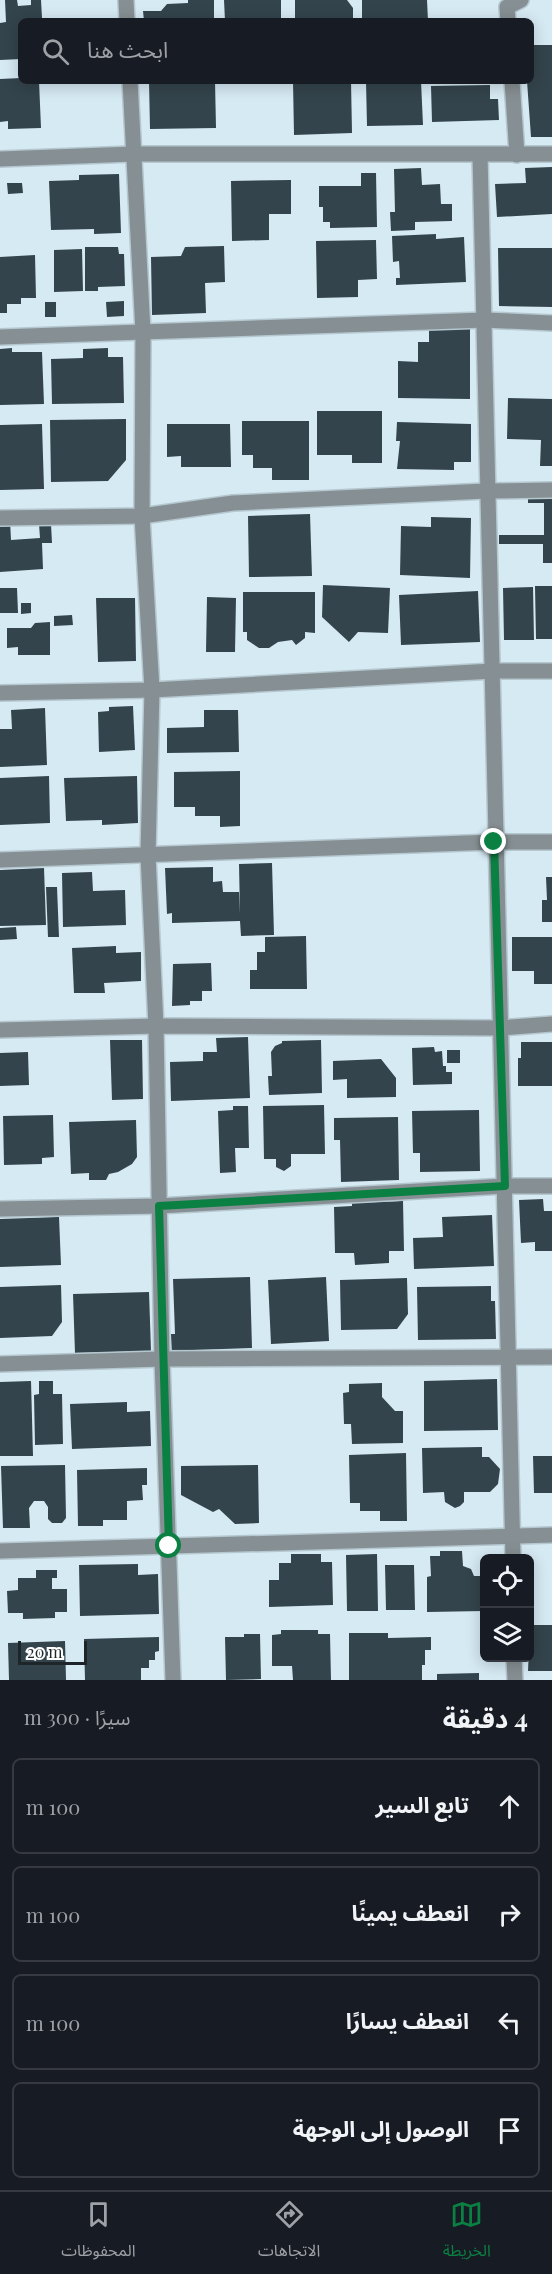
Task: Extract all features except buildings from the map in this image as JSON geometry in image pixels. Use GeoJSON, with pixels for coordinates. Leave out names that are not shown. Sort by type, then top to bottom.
{"type":"FeatureCollection","features":[{"type":"Feature","properties":{"kind":"street"},"geometry":{"type":"LineString","coordinates":[[126,0],[127,18]]}},
{"type":"Feature","properties":{"kind":"street"},"geometry":{"type":"LineString","coordinates":[[508,18],[507,7],[521,0]]}},
{"type":"Feature","properties":{"kind":"street"},"geometry":{"type":"LineString","coordinates":[[130,84],[143,332],[142,516],[152,690],[148,855],[156,1026],[162,1359],[173,1680]]}},
{"type":"Feature","properties":{"kind":"street"},"geometry":{"type":"LineString","coordinates":[[512,84],[517,155]]}},
{"type":"Feature","properties":{"kind":"street"},"geometry":{"type":"LineString","coordinates":[[0,159],[133,154],[552,154]]}},
{"type":"Feature","properties":{"kind":"street"},"geometry":{"type":"LineString","coordinates":[[480,155],[485,320],[486,491],[493,671],[494,842],[505,1186],[513,1554]]}},
{"type":"Feature","properties":{"kind":"street"},"geometry":{"type":"LineString","coordinates":[[0,338],[485,320],[552,323]]}},
{"type":"Feature","properties":{"kind":"street"},"geometry":{"type":"LineString","coordinates":[[0,518],[142,516],[233,503],[552,490]]}},
{"type":"Feature","properties":{"kind":"street"},"geometry":{"type":"LineString","coordinates":[[0,693],[152,690],[493,671],[552,671]]}},
{"type":"Feature","properties":{"kind":"street"},"geometry":{"type":"LineString","coordinates":[[0,860],[494,842],[552,842]]}},
{"type":"Feature","properties":{"kind":"street"},"geometry":{"type":"LineString","coordinates":[[0,1030],[156,1026],[500,1028],[552,1024]]}},
{"type":"Feature","properties":{"kind":"street"},"geometry":{"type":"LineString","coordinates":[[0,1209],[159,1206],[505,1186],[552,1186]]}},
{"type":"Feature","properties":{"kind":"street"},"geometry":{"type":"LineString","coordinates":[[0,1364],[162,1359],[552,1357]]}},
{"type":"Feature","properties":{"kind":"street"},"geometry":{"type":"LineString","coordinates":[[0,1551],[552,1535]]}},
{"type":"Feature","properties":{"kind":"street"},"geometry":{"type":"LineString","coordinates":[[514,1662],[515,1680]]}},
{"type":"Feature","properties":{"kind":"route"},"geometry":{"type":"LineString","coordinates":[[169,1546],[159,1206],[505,1186],[494,842]]}}]}
